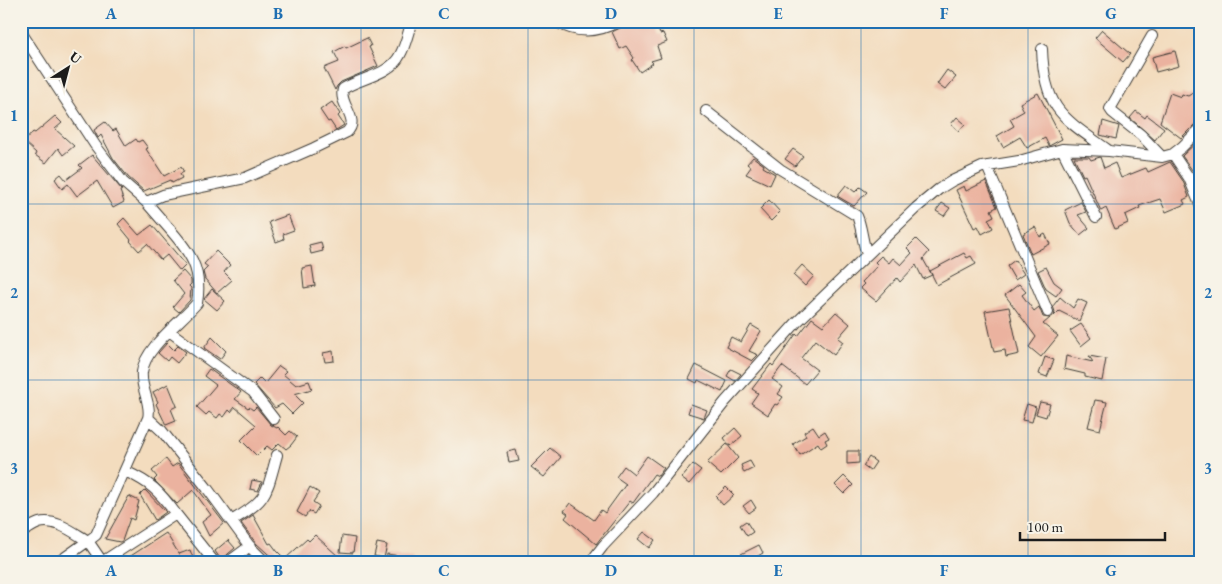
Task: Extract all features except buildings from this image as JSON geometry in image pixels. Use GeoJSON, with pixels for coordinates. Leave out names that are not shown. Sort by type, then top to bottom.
{"type":"FeatureCollection","features":[{"type":"Feature","properties":{"kind":"street"},"geometry":{"type":"LineString","coordinates":[[146,202],[163,195],[244,178],[347,132],[351,128],[352,122],[351,114],[342,100],[343,89],[377,74],[391,65],[400,56],[412,21]]}},
{"type":"Feature","properties":{"kind":"street"},"geometry":{"type":"LineString","coordinates":[[555,21],[564,26],[584,30],[602,30],[619,21]]}},
{"type":"Feature","properties":{"kind":"street"},"geometry":{"type":"LineString","coordinates":[[21,32],[60,89],[95,146],[123,182],[146,202],[184,245],[194,262],[198,285],[197,303],[147,356],[142,372],[145,395],[150,412],[126,471],[96,536],[57,563]]}},
{"type":"Feature","properties":{"kind":"street"},"geometry":{"type":"LineString","coordinates":[[1152,36],[1110,109],[1141,135],[1162,157]]}},
{"type":"Feature","properties":{"kind":"street"},"geometry":{"type":"LineString","coordinates":[[1042,49],[1043,71],[1055,106],[1074,126],[1109,151]]}},
{"type":"Feature","properties":{"kind":"street"},"geometry":{"type":"LineString","coordinates":[[706,111],[780,169],[857,216],[860,222],[862,244],[867,254]]}},
{"type":"Feature","properties":{"kind":"street"},"geometry":{"type":"LineString","coordinates":[[590,563],[603,546],[653,492],[725,402],[780,340],[867,254],[939,189],[952,180],[986,166],[1019,161],[1062,149],[1109,151],[1162,157],[1173,154],[1193,138],[1201,128]]}},
{"type":"Feature","properties":{"kind":"street"},"geometry":{"type":"LineString","coordinates":[[1062,149],[1096,217]]}},
{"type":"Feature","properties":{"kind":"street"},"geometry":{"type":"LineString","coordinates":[[1173,154],[1189,178],[1201,207]]}},
{"type":"Feature","properties":{"kind":"street"},"geometry":{"type":"LineString","coordinates":[[986,166],[1048,312]]}},
{"type":"Feature","properties":{"kind":"street"},"geometry":{"type":"LineString","coordinates":[[169,331],[253,392],[274,419]]}},
{"type":"Feature","properties":{"kind":"street"},"geometry":{"type":"LineString","coordinates":[[148,418],[162,432],[250,546],[266,563]]}},
{"type":"Feature","properties":{"kind":"street"},"geometry":{"type":"LineString","coordinates":[[231,521],[251,510],[264,496],[277,455]]}},
{"type":"Feature","properties":{"kind":"street"},"geometry":{"type":"LineString","coordinates":[[126,471],[145,480],[154,487],[215,563]]}},
{"type":"Feature","properties":{"kind":"street"},"geometry":{"type":"LineString","coordinates":[[21,534],[35,524],[46,522],[60,526],[88,541],[102,562],[176,514]]}},
{"type":"Feature","properties":{"kind":"street"},"geometry":{"type":"LineString","coordinates":[[228,563],[250,546]]}}]}
